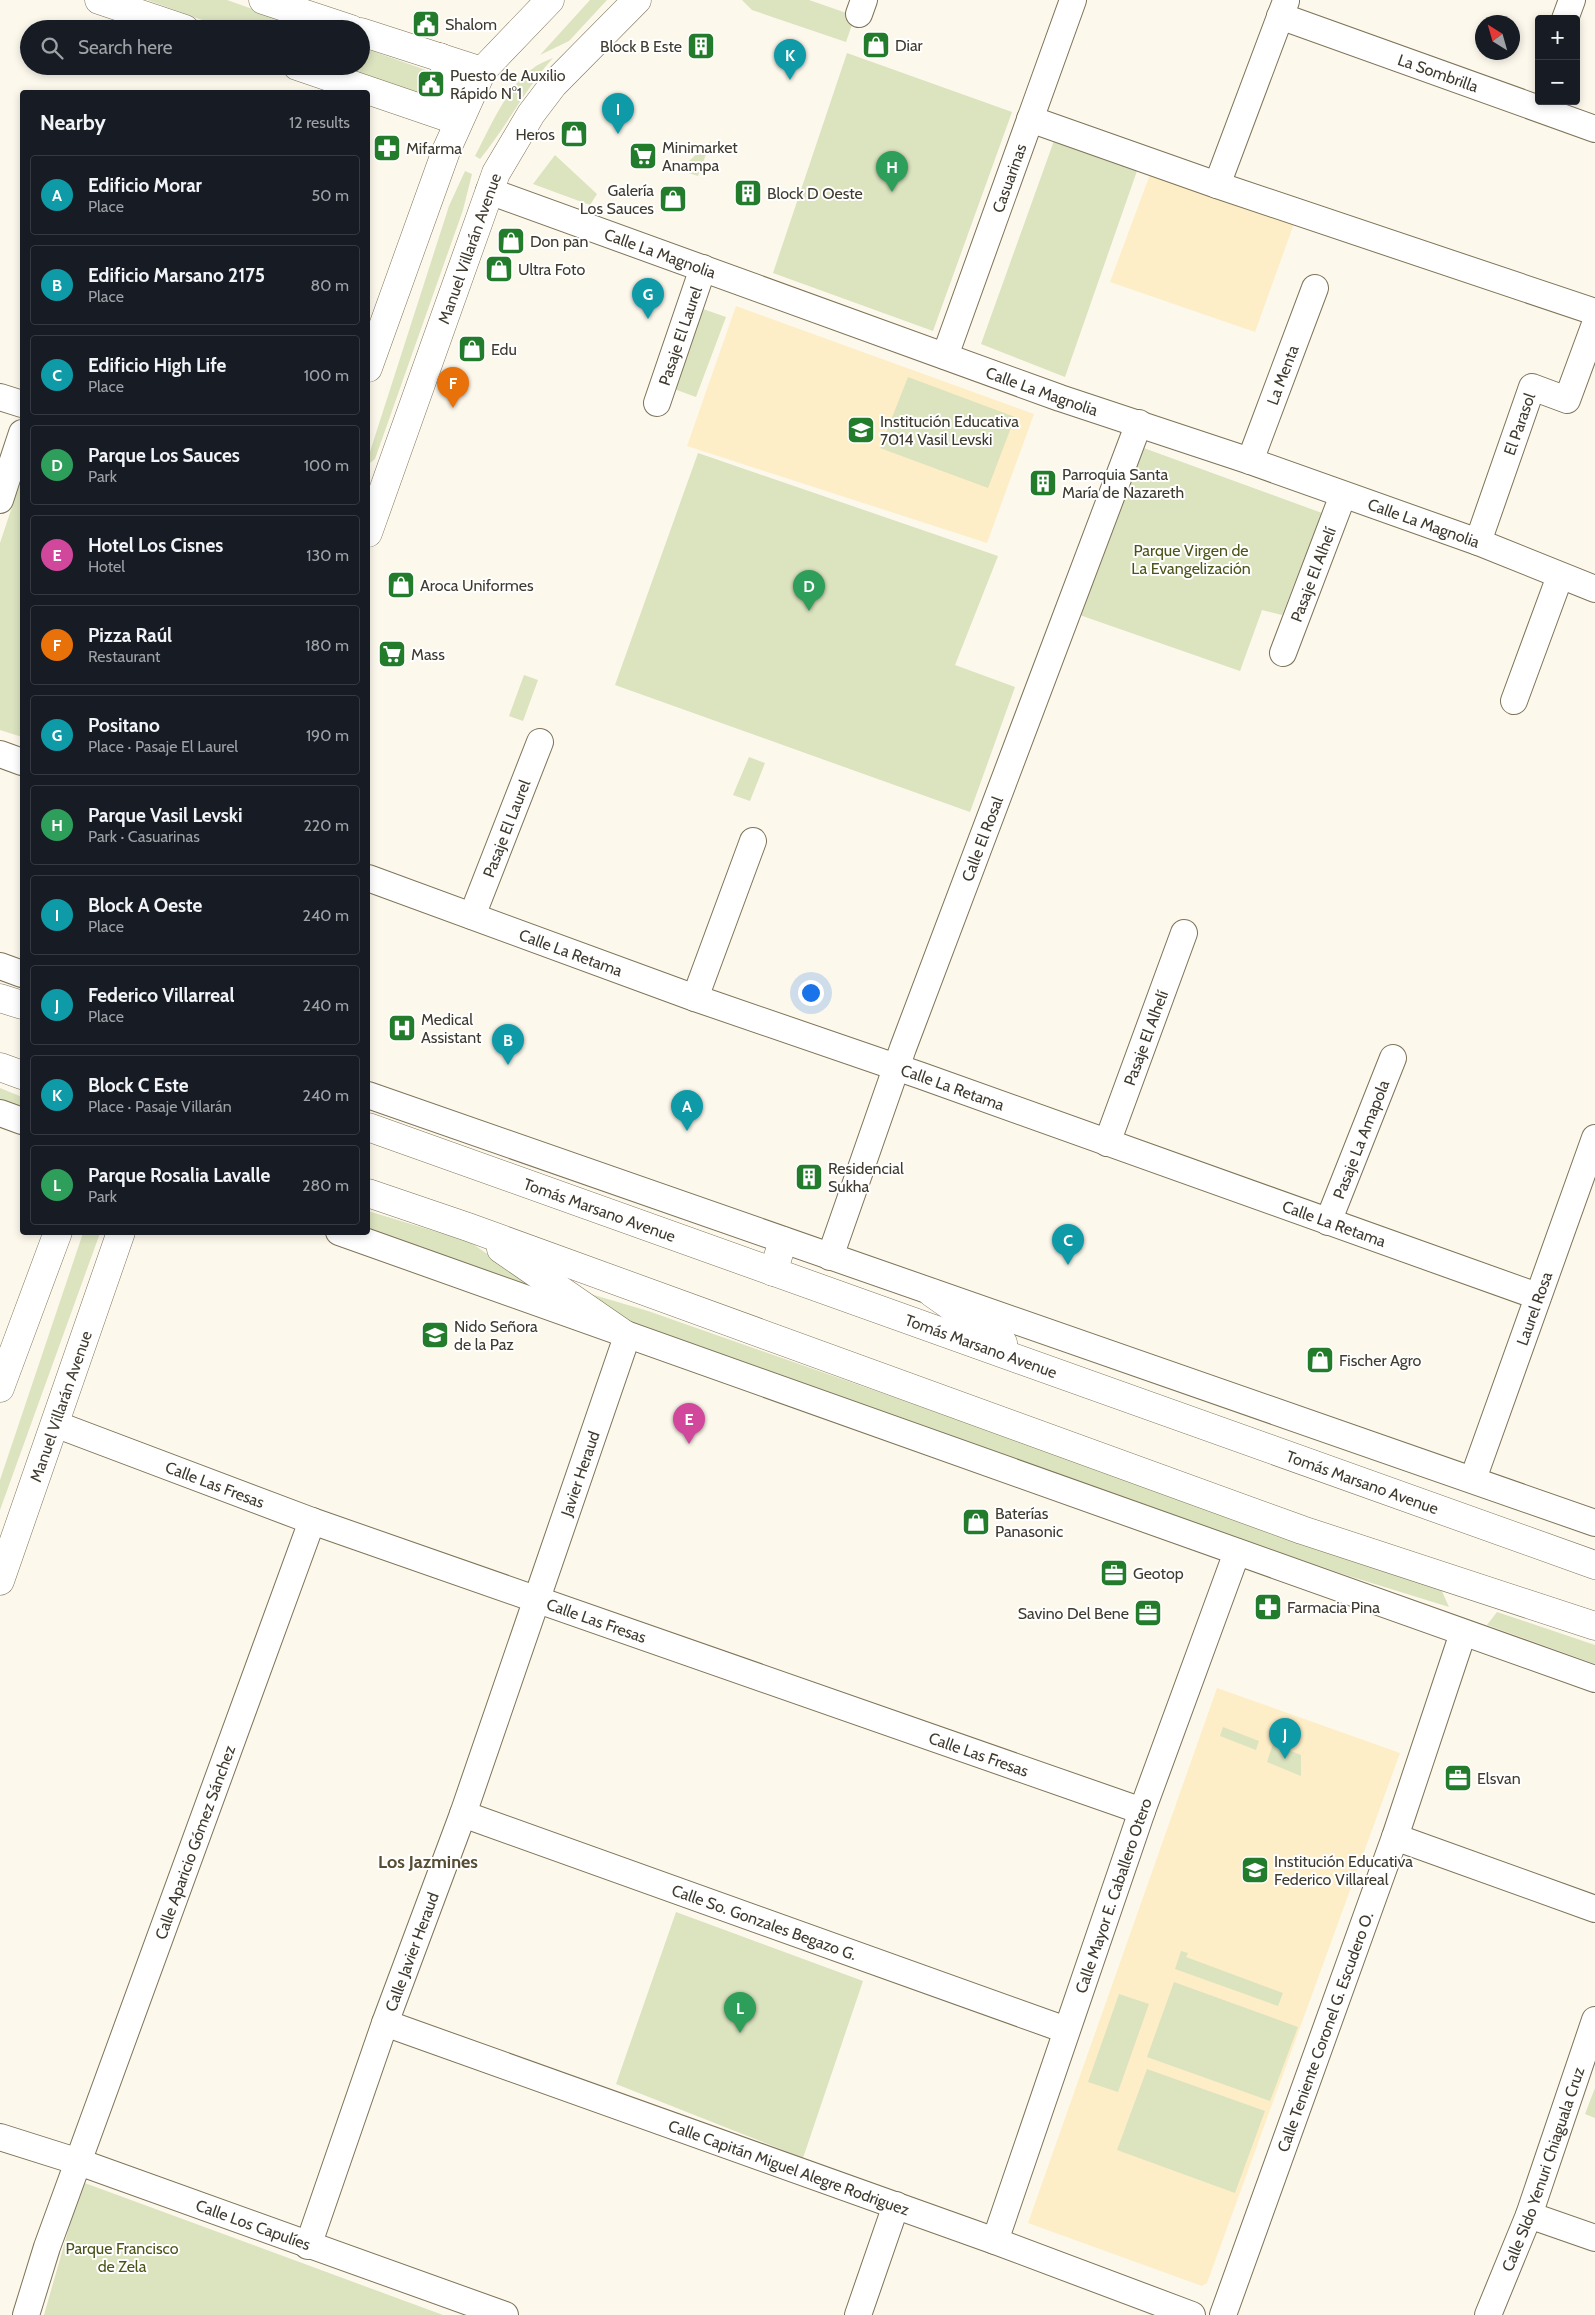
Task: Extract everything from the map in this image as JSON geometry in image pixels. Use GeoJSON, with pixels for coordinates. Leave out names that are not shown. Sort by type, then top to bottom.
{"type":"FeatureCollection","features":[{"type":"Feature","properties":{"kind":"main road"},"geometry":{"type":"LineString","coordinates":[[99,0],[158,20]]}},
{"type":"Feature","properties":{"kind":"main road"},"geometry":{"type":"LineString","coordinates":[[262,0],[323,20]]}},
{"type":"Feature","properties":{"kind":"main road"},"geometry":{"type":"LineString","coordinates":[[370,363],[458,121],[482,71],[550,0]]}},
{"type":"Feature","properties":{"kind":"main road","name":"Manuel Villarán Avenue"},"geometry":{"type":"LineString","coordinates":[[370,523],[496,173],[531,114],[553,85],[637,0]]}},
{"type":"Feature","properties":{"kind":"main road"},"geometry":{"type":"LineString","coordinates":[[370,35],[482,71]]}},
{"type":"Feature","properties":{"kind":"main road"},"geometry":{"type":"LineString","coordinates":[[428,110],[440,99],[448,82],[447,70],[440,57]]}},
{"type":"Feature","properties":{"kind":"main road"},"geometry":{"type":"LineString","coordinates":[[324,75],[368,90]]}},
{"type":"Feature","properties":{"kind":"main road"},"geometry":{"type":"LineString","coordinates":[[370,91],[458,121]]}},
{"type":"Feature","properties":{"kind":"main road"},"geometry":{"type":"LineString","coordinates":[[0,998],[20,1005]]}},
{"type":"Feature","properties":{"kind":"main road"},"geometry":{"type":"LineString","coordinates":[[0,1067],[20,1074]]}},
{"type":"Feature","properties":{"kind":"main road","name":"Tomás Marsano Avenue"},"geometry":{"type":"LineString","coordinates":[[370,1128],[1595,1565]]}},
{"type":"Feature","properties":{"kind":"main road"},"geometry":{"type":"LineString","coordinates":[[370,1194],[468,1227],[1302,1530],[1595,1626]]}},
{"type":"Feature","properties":{"kind":"main road"},"geometry":{"type":"LineString","coordinates":[[468,1227],[625,1342]]}},
{"type":"Feature","properties":{"kind":"main road"},"geometry":{"type":"LineString","coordinates":[[0,1388],[57,1235]]}},
{"type":"Feature","properties":{"kind":"main road","name":"Manuel Villarán Avenue"},"geometry":{"type":"LineString","coordinates":[[0,1581],[5,1547],[55,1424],[121,1235]]}},
{"type":"Feature","properties":{"kind":"main road"},"geometry":{"type":"LineString","coordinates":[[773,1272],[783,1241]]}},
{"type":"Feature","properties":{"kind":"main road"},"geometry":{"type":"LineString","coordinates":[[932,1293],[1033,1364]]}},
{"type":"Feature","properties":{"kind":"street","name":"Casuarinas"},"geometry":{"type":"LineString","coordinates":[[945,356],[1072,0]]}},
{"type":"Feature","properties":{"kind":"street"},"geometry":{"type":"LineString","coordinates":[[1566,15],[1572,0]]}},
{"type":"Feature","properties":{"kind":"street"},"geometry":{"type":"LineString","coordinates":[[1217,185],[1283,8]]}},
{"type":"Feature","properties":{"kind":"street","name":"La Sombrilla"},"geometry":{"type":"LineString","coordinates":[[1283,8],[1595,129]]}},
{"type":"Feature","properties":{"kind":"street"},"geometry":{"type":"LineString","coordinates":[[1030,119],[1217,185],[1595,312]]}},
{"type":"Feature","properties":{"kind":"street","name":"Calle La Magnolia"},"geometry":{"type":"LineString","coordinates":[[489,191],[1060,398],[1250,461],[1478,542],[1595,589]]}},
{"type":"Feature","properties":{"kind":"street","name":"Pasaje El Laurel"},"geometry":{"type":"LineString","coordinates":[[657,403],[703,268]]}},
{"type":"Feature","properties":{"kind":"street","name":"La Menta"},"geometry":{"type":"LineString","coordinates":[[1250,461],[1315,288]]}},
{"type":"Feature","properties":{"kind":"street","name":"El Parasol"},"geometry":{"type":"LineString","coordinates":[[1478,542],[1532,388],[1567,400],[1595,324]]}},
{"type":"Feature","properties":{"kind":"street"},"geometry":{"type":"LineString","coordinates":[[0,397],[20,403]]}},
{"type":"Feature","properties":{"kind":"street","name":"Calle El Rosal"},"geometry":{"type":"LineString","coordinates":[[830,1257],[897,1068],[1139,423]]}},
{"type":"Feature","properties":{"kind":"street"},"geometry":{"type":"LineString","coordinates":[[0,500],[20,439]]}},
{"type":"Feature","properties":{"kind":"street","name":"Pasaje El Alhelí"},"geometry":{"type":"LineString","coordinates":[[1283,653],[1343,495]]}},
{"type":"Feature","properties":{"kind":"street"},"geometry":{"type":"LineString","coordinates":[[1514,701],[1560,576]]}},
{"type":"Feature","properties":{"kind":"street","name":"Pasaje El Laurel"},"geometry":{"type":"LineString","coordinates":[[472,916],[540,742]]}},
{"type":"Feature","properties":{"kind":"street"},"geometry":{"type":"LineString","coordinates":[[0,754],[20,761]]}},
{"type":"Feature","properties":{"kind":"street"},"geometry":{"type":"LineString","coordinates":[[695,998],[753,841]]}},
{"type":"Feature","properties":{"kind":"street","name":"Calle La Retama"},"geometry":{"type":"LineString","coordinates":[[370,879],[695,998],[1537,1296]]}},
{"type":"Feature","properties":{"kind":"street","name":"Pasaje El Alhelí"},"geometry":{"type":"LineString","coordinates":[[1107,1143],[1184,933]]}},
{"type":"Feature","properties":{"kind":"street"},"geometry":{"type":"LineString","coordinates":[[0,966],[20,973]]}},
{"type":"Feature","properties":{"kind":"street","name":"Pasaje La Amapola"},"geometry":{"type":"LineString","coordinates":[[1328,1222],[1393,1058]]}},
{"type":"Feature","properties":{"kind":"street","name":"Tomás Marsano Avenue"},"geometry":{"type":"LineString","coordinates":[[370,1096],[1595,1523]]}},
{"type":"Feature","properties":{"kind":"street"},"geometry":{"type":"LineString","coordinates":[[0,1113],[20,1120]]}},
{"type":"Feature","properties":{"kind":"street","name":"Laurel Rosa"},"geometry":{"type":"LineString","coordinates":[[1473,1479],[1595,1138]]}},
{"type":"Feature","properties":{"kind":"street"},"geometry":{"type":"LineString","coordinates":[[347,1235],[625,1342],[1237,1552],[1595,1679]]}},
{"type":"Feature","properties":{"kind":"street","name":"Javier Heraud"},"geometry":{"type":"LineString","coordinates":[[538,1601],[625,1342]]}},
{"type":"Feature","properties":{"kind":"street","name":"Calle Las Fresas"},"geometry":{"type":"LineString","coordinates":[[55,1424],[312,1521],[1142,1810]]}},
{"type":"Feature","properties":{"kind":"street","name":"Calle Aparicio Gómez Sánchez"},"geometry":{"type":"LineString","coordinates":[[26,2315],[47,2247],[312,1521]]}},
{"type":"Feature","properties":{"kind":"street","name":"Calle Mayor E. Caballero Otero"},"geometry":{"type":"LineString","coordinates":[[995,2241],[1142,1810],[1237,1552]]}},
{"type":"Feature","properties":{"kind":"street","name":"Calle Javier Heraud"},"geometry":{"type":"LineString","coordinates":[[308,2246],[385,2023],[464,1814],[538,1601]]}},
{"type":"Feature","properties":{"kind":"street","name":"Calle Teniente Coronel G. Escudero O."},"geometry":{"type":"LineString","coordinates":[[1223,2315],[1395,1837],[1463,1633]]}},
{"type":"Feature","properties":{"kind":"street","name":"Calle So. Gonzales Begazo G."},"geometry":{"type":"LineString","coordinates":[[464,1814],[1066,2030]]}},
{"type":"Feature","properties":{"kind":"street"},"geometry":{"type":"LineString","coordinates":[[1395,1837],[1595,1909]]}},
{"type":"Feature","properties":{"kind":"street","name":"Calle Sldo Yenuri Chiaguala Cruz"},"geometry":{"type":"LineString","coordinates":[[1488,2315],[1529,2215],[1595,2020]]}},
{"type":"Feature","properties":{"kind":"street","name":"Calle Capitán Miguel Alegre Rodriguez"},"geometry":{"type":"LineString","coordinates":[[385,2023],[896,2205],[1192,2315]]}},
{"type":"Feature","properties":{"kind":"street","name":"Calle Los Capulíes"},"geometry":{"type":"LineString","coordinates":[[0,2137],[79,2162],[308,2246],[505,2315]]}},
{"type":"Feature","properties":{"kind":"street"},"geometry":{"type":"LineString","coordinates":[[858,2315],[896,2205]]}},
{"type":"Feature","properties":{"kind":"street"},"geometry":{"type":"LineString","coordinates":[[1529,2215],[1595,2238]]}},
{"type":"Feature","properties":{"kind":"shaded area"},"geometry":{"type":"Polygon","coordinates":[[[1152,169],[1296,218],[1255,332],[1110,282],[1152,169]]]}},
{"type":"Feature","properties":{"kind":"shaded area","name":"Institución Educativa 7014 Vasil Levski"},"geometry":{"type":"Polygon","coordinates":[[[736,306],[1034,414],[987,543],[687,446],[736,306]]]}},
{"type":"Feature","properties":{"kind":"shaded area","name":"Institución Educativa Federico Villareal"},"geometry":{"type":"Polygon","coordinates":[[[1217,1688],[1400,1753],[1207,2283],[1202,2286],[1028,2223],[1217,1688]]]}},
{"type":"Feature","properties":{"kind":"green space"},"geometry":{"type":"Polygon","coordinates":[[[147,0],[227,0],[284,20],[202,20],[147,0]]]}},
{"type":"Feature","properties":{"kind":"green space"},"geometry":{"type":"Polygon","coordinates":[[[590,0],[607,0],[569,41],[540,55],[590,0]]]}},
{"type":"Feature","properties":{"kind":"green space"},"geometry":{"type":"Polygon","coordinates":[[[742,0],[809,0],[855,16],[846,42],[752,10],[742,0]]]}},
{"type":"Feature","properties":{"kind":"green space"},"geometry":{"type":"Polygon","coordinates":[[[370,50],[440,75],[434,100],[358,75],[370,75],[370,50]]]}},
{"type":"Feature","properties":{"kind":"green space"},"geometry":{"type":"Polygon","coordinates":[[[847,53],[1012,112],[933,331],[773,273],[847,53]]]}},
{"type":"Feature","properties":{"kind":"green space"},"geometry":{"type":"Polygon","coordinates":[[[553,58],[480,159],[475,156],[499,109],[515,86],[534,67],[553,58]]]}},
{"type":"Feature","properties":{"kind":"green space"},"geometry":{"type":"Polygon","coordinates":[[[1055,138],[1138,168],[1065,377],[981,344],[1055,138]]]}},
{"type":"Feature","properties":{"kind":"green space"},"geometry":{"type":"Polygon","coordinates":[[[711,141],[698,176],[679,170],[711,141]]]}},
{"type":"Feature","properties":{"kind":"green space"},"geometry":{"type":"Polygon","coordinates":[[[555,155],[597,194],[590,205],[533,184],[555,155]]]}},
{"type":"Feature","properties":{"kind":"green space"},"geometry":{"type":"Polygon","coordinates":[[[465,171],[472,174],[463,210],[375,459],[370,463],[370,452],[449,206],[465,171]]]}},
{"type":"Feature","properties":{"kind":"green space"},"geometry":{"type":"Polygon","coordinates":[[[703,309],[726,317],[696,397],[674,389],[703,309]]]}},
{"type":"Feature","properties":{"kind":"green space"},"geometry":{"type":"Polygon","coordinates":[[[908,377],[1015,417],[988,488],[880,448],[908,377]]]}},
{"type":"Feature","properties":{"kind":"green space","name":"Parque Virgen de La Evangelización"},"geometry":{"type":"Polygon","coordinates":[[[1141,447],[1322,513],[1282,615],[1262,610],[1240,671],[1074,613],[1141,447]]]}},
{"type":"Feature","properties":{"kind":"green space"},"geometry":{"type":"Polygon","coordinates":[[[698,453],[998,556],[955,665],[1015,687],[970,812],[615,685],[698,453]]]}},
{"type":"Feature","properties":{"kind":"green space"},"geometry":{"type":"Polygon","coordinates":[[[20,483],[20,736],[0,730],[0,543],[20,483]]]}},
{"type":"Feature","properties":{"kind":"green space"},"geometry":{"type":"Polygon","coordinates":[[[524,675],[538,680],[523,721],[509,716],[524,675]]]}},
{"type":"Feature","properties":{"kind":"green space"},"geometry":{"type":"Polygon","coordinates":[[[749,757],[765,763],[750,801],[733,795],[749,757]]]}},
{"type":"Feature","properties":{"kind":"green space"},"geometry":{"type":"Polygon","coordinates":[[[0,1088],[20,1096],[20,1109],[0,1102],[0,1088]]]}},
{"type":"Feature","properties":{"kind":"green space"},"geometry":{"type":"Polygon","coordinates":[[[370,1212],[470,1242],[551,1298],[370,1233],[370,1212]]]}},
{"type":"Feature","properties":{"kind":"green space"},"geometry":{"type":"Polygon","coordinates":[[[82,1235],[99,1235],[0,1510],[0,1480],[82,1235]]]}},
{"type":"Feature","properties":{"kind":"green space"},"geometry":{"type":"Polygon","coordinates":[[[577,1290],[648,1311],[1441,1589],[1449,1607],[1349,1576],[637,1334],[577,1290]]]}},
{"type":"Feature","properties":{"kind":"green space"},"geometry":{"type":"Polygon","coordinates":[[[1497,1612],[1595,1645],[1595,1664],[1487,1625],[1497,1612]]]}},
{"type":"Feature","properties":{"kind":"green space"},"geometry":{"type":"Polygon","coordinates":[[[1223,1727],[1259,1741],[1256,1750],[1220,1736],[1223,1727]]]}},
{"type":"Feature","properties":{"kind":"green space"},"geometry":{"type":"Polygon","coordinates":[[[1273,1744],[1301,1755],[1301,1776],[1267,1762],[1273,1744]]]}},
{"type":"Feature","properties":{"kind":"green space"},"geometry":{"type":"Polygon","coordinates":[[[676,1912],[863,1981],[803,2158],[616,2084],[676,1912]]]}},
{"type":"Feature","properties":{"kind":"green space"},"geometry":{"type":"Polygon","coordinates":[[[1181,1951],[1188,1953],[1186,1957],[1283,1993],[1278,2006],[1175,1969],[1181,1951]]]}},
{"type":"Feature","properties":{"kind":"green space"},"geometry":{"type":"Polygon","coordinates":[[[1174,1982],[1298,2027],[1270,2101],[1147,2057],[1174,1982]]]}},
{"type":"Feature","properties":{"kind":"green space"},"geometry":{"type":"Polygon","coordinates":[[[1119,1994],[1149,2004],[1118,2092],[1088,2082],[1119,1994]]]}},
{"type":"Feature","properties":{"kind":"green space"},"geometry":{"type":"Polygon","coordinates":[[[1147,2069],[1265,2111],[1235,2193],[1117,2150],[1147,2069]]]}},
{"type":"Feature","properties":{"kind":"green space"},"geometry":{"type":"Polygon","coordinates":[[[1595,2088],[1595,2118],[1585,2114],[1595,2088]]]}},
{"type":"Feature","properties":{"kind":"green space","name":"Parque Francisco de Zela"},"geometry":{"type":"Polygon","coordinates":[[[82,2182],[443,2315],[44,2315],[82,2182]]]}},
{"type":"Feature","properties":{"kind":"place","name":"Shalom"},"geometry":{"type":"Point","coordinates":[426,24]}},
{"type":"Feature","properties":{"kind":"place","name":"Diar"},"geometry":{"type":"Point","coordinates":[876,45]}},
{"type":"Feature","properties":{"kind":"place","name":"Block B Este"},"geometry":{"type":"Point","coordinates":[701,46]}},
{"type":"Feature","properties":{"kind":"place","name":"Block C Este"},"geometry":{"type":"Point","coordinates":[790,80]}},
{"type":"Feature","properties":{"kind":"place","name":"Puesto de Auxilio Rápido N°1"},"geometry":{"type":"Point","coordinates":[431,84]}},
{"type":"Feature","properties":{"kind":"place","name":"Heros"},"geometry":{"type":"Point","coordinates":[574,134]}},
{"type":"Feature","properties":{"kind":"place","name":"Block A Oeste"},"geometry":{"type":"Point","coordinates":[618,134]}},
{"type":"Feature","properties":{"kind":"place","name":"Mifarma"},"geometry":{"type":"Point","coordinates":[387,148]}},
{"type":"Feature","properties":{"kind":"place","name":"Minimarket Anampa"},"geometry":{"type":"Point","coordinates":[643,156]}},
{"type":"Feature","properties":{"kind":"place","name":"Parque Vasil Levski"},"geometry":{"type":"Point","coordinates":[892,192]}},
{"type":"Feature","properties":{"kind":"place","name":"Block D Oeste"},"geometry":{"type":"Point","coordinates":[748,193]}},
{"type":"Feature","properties":{"kind":"place","name":"Galería Los Sauces"},"geometry":{"type":"Point","coordinates":[673,199]}},
{"type":"Feature","properties":{"kind":"place","name":"Don pan"},"geometry":{"type":"Point","coordinates":[511,241]}},
{"type":"Feature","properties":{"kind":"place","name":"Ultra Foto"},"geometry":{"type":"Point","coordinates":[499,269]}},
{"type":"Feature","properties":{"kind":"place","name":"Positano"},"geometry":{"type":"Point","coordinates":[648,319]}},
{"type":"Feature","properties":{"kind":"place","name":"Edu"},"geometry":{"type":"Point","coordinates":[472,349]}},
{"type":"Feature","properties":{"kind":"place","name":"Pizza Raúl"},"geometry":{"type":"Point","coordinates":[453,408]}},
{"type":"Feature","properties":{"kind":"place","name":"Institución Educativa 7014 Vasil Levski"},"geometry":{"type":"Point","coordinates":[861,430]}},
{"type":"Feature","properties":{"kind":"place","name":"Parroquia Santa María de Nazareth"},"geometry":{"type":"Point","coordinates":[1043,483]}},
{"type":"Feature","properties":{"kind":"place","name":"Aroca Uniformes"},"geometry":{"type":"Point","coordinates":[401,585]}},
{"type":"Feature","properties":{"kind":"place","name":"Parque Los Sauces"},"geometry":{"type":"Point","coordinates":[809,611]}},
{"type":"Feature","properties":{"kind":"place","name":"Mass"},"geometry":{"type":"Point","coordinates":[392,654]}},
{"type":"Feature","properties":{"kind":"place","name":"Medical Assistant"},"geometry":{"type":"Point","coordinates":[402,1028]}},
{"type":"Feature","properties":{"kind":"place","name":"Edificio Marsano 2175"},"geometry":{"type":"Point","coordinates":[508,1065]}},
{"type":"Feature","properties":{"kind":"place","name":"Edificio Morar"},"geometry":{"type":"Point","coordinates":[687,1131]}},
{"type":"Feature","properties":{"kind":"place","name":"Residencial Sukha"},"geometry":{"type":"Point","coordinates":[809,1177]}},
{"type":"Feature","properties":{"kind":"place","name":"Edificio High Life"},"geometry":{"type":"Point","coordinates":[1068,1265]}},
{"type":"Feature","properties":{"kind":"place","name":"Nido Señora de la Paz"},"geometry":{"type":"Point","coordinates":[435,1335]}},
{"type":"Feature","properties":{"kind":"place","name":"Fischer Agro"},"geometry":{"type":"Point","coordinates":[1320,1360]}},
{"type":"Feature","properties":{"kind":"place","name":"Hotel Los Cisnes"},"geometry":{"type":"Point","coordinates":[689,1444]}},
{"type":"Feature","properties":{"kind":"place","name":"Baterías Panasonic"},"geometry":{"type":"Point","coordinates":[976,1522]}},
{"type":"Feature","properties":{"kind":"place","name":"Geotop"},"geometry":{"type":"Point","coordinates":[1114,1573]}},
{"type":"Feature","properties":{"kind":"place","name":"Farmacia Pina"},"geometry":{"type":"Point","coordinates":[1268,1607]}},
{"type":"Feature","properties":{"kind":"place","name":"Savino Del Bene"},"geometry":{"type":"Point","coordinates":[1148,1613]}},
{"type":"Feature","properties":{"kind":"place","name":"Federico Villarreal"},"geometry":{"type":"Point","coordinates":[1285,1759]}},
{"type":"Feature","properties":{"kind":"place","name":"Elsvan"},"geometry":{"type":"Point","coordinates":[1458,1778]}},
{"type":"Feature","properties":{"kind":"place","name":"Institución Educativa Federico Villareal"},"geometry":{"type":"Point","coordinates":[1255,1870]}},
{"type":"Feature","properties":{"kind":"place","name":"Parque Rosalia Lavalle"},"geometry":{"type":"Point","coordinates":[740,2033]}},
{"type":"Feature","properties":{"kind":"district","name":"Los Jazmines"},"geometry":{"type":"Point","coordinates":[428,1862]}}]}
